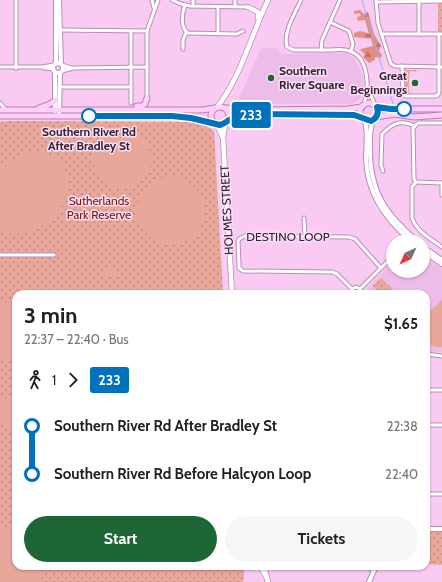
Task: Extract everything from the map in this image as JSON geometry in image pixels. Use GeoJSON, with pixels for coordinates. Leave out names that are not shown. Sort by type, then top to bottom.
{"type":"FeatureCollection","features":[{"type":"Feature","properties":{"kind":"main road"},"geometry":{"type":"LineString","coordinates":[[248,6],[260,7],[268,1]]}},
{"type":"Feature","properties":{"kind":"main road"},"geometry":{"type":"LineString","coordinates":[[246,53],[268,1]]}},
{"type":"Feature","properties":{"kind":"main road"},"geometry":{"type":"LineString","coordinates":[[216,124],[211,115],[224,97],[246,53],[268,1]]}},
{"type":"Feature","properties":{"kind":"main road"},"geometry":{"type":"LineString","coordinates":[[248,6],[256,10],[259,16],[250,35],[250,42]]}},
{"type":"Feature","properties":{"kind":"main road"},"geometry":{"type":"LineString","coordinates":[[224,97],[225,108],[229,114],[227,122]]}},
{"type":"Feature","properties":{"kind":"main road"},"geometry":{"type":"LineString","coordinates":[[118,109],[121,107],[142,106],[145,104],[147,98]]}},
{"type":"Feature","properties":{"kind":"main road"},"geometry":{"type":"LineString","coordinates":[[34,110],[56,100]]}},
{"type":"Feature","properties":{"kind":"main road"},"geometry":{"type":"LineString","coordinates":[[2,110],[202,110],[216,108],[252,110],[348,109],[370,103],[376,106],[391,109],[442,108]]}},
{"type":"Feature","properties":{"kind":"main road"},"geometry":{"type":"LineString","coordinates":[[363,106],[361,113],[363,118]]}},
{"type":"Feature","properties":{"kind":"main road"},"geometry":{"type":"LineString","coordinates":[[375,119],[378,111],[376,106]]}},
{"type":"Feature","properties":{"kind":"main road"},"geometry":{"type":"LineString","coordinates":[[0,116],[172,116],[191,118],[216,124],[224,124],[245,115],[255,114],[347,115],[363,118],[368,121],[395,114],[414,117],[442,115]]}},
{"type":"Feature","properties":{"kind":"main road","name":"HOLMES STREET"},"geometry":{"type":"LineString","coordinates":[[227,122],[224,125],[223,137],[230,290]]}},
{"type":"Feature","properties":{"kind":"main road","name":"HOLMES STREET"},"geometry":{"type":"LineString","coordinates":[[216,124],[223,137]]}},
{"type":"Feature","properties":{"kind":"main road"},"geometry":{"type":"LineString","coordinates":[[262,570],[268,580]]}},
{"type":"Feature","properties":{"kind":"main road"},"geometry":{"type":"LineString","coordinates":[[265,570],[268,580]]}},
{"type":"Feature","properties":{"kind":"street"},"geometry":{"type":"LineString","coordinates":[[16,0],[16,68]]}},
{"type":"Feature","properties":{"kind":"street"},"geometry":{"type":"LineString","coordinates":[[56,0],[59,87],[57,116]]}},
{"type":"Feature","properties":{"kind":"street"},"geometry":{"type":"LineString","coordinates":[[57,110],[56,100],[60,30],[59,0]]}},
{"type":"Feature","properties":{"kind":"street"},"geometry":{"type":"LineString","coordinates":[[147,98],[148,30],[158,0],[152,0],[154,10]]}},
{"type":"Feature","properties":{"kind":"street"},"geometry":{"type":"LineString","coordinates":[[172,0],[185,6],[248,6]]}},
{"type":"Feature","properties":{"kind":"street"},"geometry":{"type":"LineString","coordinates":[[193,0],[193,6]]}},
{"type":"Feature","properties":{"kind":"street"},"geometry":{"type":"LineString","coordinates":[[235,0],[235,6]]}},
{"type":"Feature","properties":{"kind":"street"},"geometry":{"type":"LineString","coordinates":[[301,0],[288,31],[286,47],[294,50],[351,51],[359,57],[366,70],[368,90],[376,106]]}},
{"type":"Feature","properties":{"kind":"street"},"geometry":{"type":"LineString","coordinates":[[322,50],[322,40],[340,0]]}},
{"type":"Feature","properties":{"kind":"street"},"geometry":{"type":"LineString","coordinates":[[441,67],[393,66],[390,64],[378,23],[376,1],[442,1]]}},
{"type":"Feature","properties":{"kind":"street"},"geometry":{"type":"LineString","coordinates":[[419,1],[419,34]]}},
{"type":"Feature","properties":{"kind":"street"},"geometry":{"type":"LineString","coordinates":[[185,6],[183,11],[183,27],[186,33]]}},
{"type":"Feature","properties":{"kind":"street"},"geometry":{"type":"LineString","coordinates":[[218,7],[218,34]]}},
{"type":"Feature","properties":{"kind":"street"},"geometry":{"type":"LineString","coordinates":[[330,22],[350,32],[353,44],[351,51]]}},
{"type":"Feature","properties":{"kind":"street"},"geometry":{"type":"LineString","coordinates":[[60,30],[148,30]]}},
{"type":"Feature","properties":{"kind":"street"},"geometry":{"type":"LineString","coordinates":[[131,30],[131,103]]}},
{"type":"Feature","properties":{"kind":"street"},"geometry":{"type":"LineString","coordinates":[[186,33],[237,34],[243,31]]}},
{"type":"Feature","properties":{"kind":"street"},"geometry":{"type":"LineString","coordinates":[[183,49],[182,40],[186,33]]}},
{"type":"Feature","properties":{"kind":"street"},"geometry":{"type":"LineString","coordinates":[[381,34],[441,34],[441,67],[438,95],[403,95],[402,66]]}},
{"type":"Feature","properties":{"kind":"street"},"geometry":{"type":"LineString","coordinates":[[0,67],[147,67]]}},
{"type":"Feature","properties":{"kind":"street"},"geometry":{"type":"LineString","coordinates":[[58,68],[73,68]]}},
{"type":"Feature","properties":{"kind":"street"},"geometry":{"type":"LineString","coordinates":[[59,87],[131,87]]}},
{"type":"Feature","properties":{"kind":"street"},"geometry":{"type":"LineString","coordinates":[[363,106],[368,90]]}},
{"type":"Feature","properties":{"kind":"street"},"geometry":{"type":"LineString","coordinates":[[0,103],[2,110]]}},
{"type":"Feature","properties":{"kind":"street"},"geometry":{"type":"LineString","coordinates":[[363,118],[366,125],[366,161],[370,185],[380,207],[392,223],[404,234]]}},
{"type":"Feature","properties":{"kind":"street"},"geometry":{"type":"LineString","coordinates":[[375,119],[370,129],[370,163],[375,188],[390,214],[405,234]]}},
{"type":"Feature","properties":{"kind":"street"},"geometry":{"type":"LineString","coordinates":[[383,171],[381,165],[382,134],[394,123],[408,123],[415,126]]}},
{"type":"Feature","properties":{"kind":"street"},"geometry":{"type":"LineString","coordinates":[[416,182],[414,179],[413,128],[418,123],[442,123]]}},
{"type":"Feature","properties":{"kind":"street"},"geometry":{"type":"LineString","coordinates":[[416,182],[442,183],[442,195]]}},
{"type":"Feature","properties":{"kind":"street"},"geometry":{"type":"LineString","coordinates":[[416,182],[412,187],[412,209],[414,223],[421,232],[442,247]]}},
{"type":"Feature","properties":{"kind":"street"},"geometry":{"type":"LineString","coordinates":[[304,218],[305,237]]}},
{"type":"Feature","properties":{"kind":"street","name":"DESTINO LOOP"},"geometry":{"type":"LineString","coordinates":[[350,290],[338,274],[332,272],[242,271],[239,268],[238,241],[240,237],[349,237],[355,240],[381,268]]}},
{"type":"Feature","properties":{"kind":"street"},"geometry":{"type":"LineString","coordinates":[[430,252],[442,260]]}},
{"type":"Feature","properties":{"kind":"street"},"geometry":{"type":"LineString","coordinates":[[430,254],[442,264]]}},
{"type":"Feature","properties":{"kind":"street"},"geometry":{"type":"LineString","coordinates":[[0,255],[54,255]]}},
{"type":"Feature","properties":{"kind":"street"},"geometry":{"type":"LineString","coordinates":[[353,290],[356,287],[360,289],[386,263]]}},
{"type":"Feature","properties":{"kind":"street"},"geometry":{"type":"LineString","coordinates":[[430,354],[442,356]]}},
{"type":"Feature","properties":{"kind":"street"},"geometry":{"type":"LineString","coordinates":[[430,390],[442,390]]}},
{"type":"Feature","properties":{"kind":"street"},"geometry":{"type":"LineString","coordinates":[[430,425],[442,425]]}},
{"type":"Feature","properties":{"kind":"street"},"geometry":{"type":"LineString","coordinates":[[430,494],[442,494]]}},
{"type":"Feature","properties":{"kind":"street"},"geometry":{"type":"LineString","coordinates":[[430,529],[442,529]]}},
{"type":"Feature","properties":{"kind":"street"},"geometry":{"type":"LineString","coordinates":[[369,582],[374,570]]}},
{"type":"Feature","properties":{"kind":"shaded area","name":"Southern River Square"},"geometry":{"type":"Polygon","coordinates":[[[261,48],[276,48],[281,54],[346,53],[353,57],[363,78],[363,92],[361,98],[352,104],[240,104],[238,101],[261,48]]]}},
{"type":"Feature","properties":{"kind":"shaded area"},"geometry":{"type":"Polygon","coordinates":[[[430,260],[442,269],[442,352],[430,352],[430,290],[367,290],[368,287],[386,269],[386,278],[430,278],[430,260]]]}},
{"type":"Feature","properties":{"kind":"green space"},"geometry":{"type":"Polygon","coordinates":[[[438,2],[442,2],[442,32],[438,31],[438,2]]]}},
{"type":"Feature","properties":{"kind":"green space"},"geometry":{"type":"Polygon","coordinates":[[[360,10],[364,14],[368,12],[374,34],[381,46],[379,51],[382,55],[381,58],[375,57],[375,60],[369,63],[363,57],[365,54],[360,50],[373,46],[371,39],[354,37],[354,33],[358,31],[369,34],[365,20],[358,21],[357,17],[361,16],[359,13],[354,14],[354,11],[360,10]]]}},
{"type":"Feature","properties":{"kind":"green space"},"geometry":{"type":"Polygon","coordinates":[[[406,70],[416,70],[417,72],[411,71],[409,74],[409,92],[411,93],[407,93],[405,91],[406,70]]]}},
{"type":"Feature","properties":{"kind":"green space","name":"Sutherlands Park Reserve"},"geometry":{"type":"Polygon","coordinates":[[[0,122],[187,122],[205,126],[214,131],[223,290],[12,290],[12,570],[244,570],[243,582],[0,582],[0,122]]]}},
{"type":"Feature","properties":{"kind":"green space"},"geometry":{"type":"Polygon","coordinates":[[[122,130],[138,135],[146,143],[151,159],[146,175],[138,183],[122,188],[106,183],[98,175],[93,159],[98,143],[106,135],[122,130]]]}},
{"type":"Feature","properties":{"kind":"green space"},"geometry":{"type":"Polygon","coordinates":[[[41,152],[57,159],[66,170],[68,183],[66,198],[58,211],[47,223],[34,231],[16,234],[4,232],[0,230],[0,171],[18,157],[29,153],[41,152]]]}},
{"type":"Feature","properties":{"kind":"green space"},"geometry":{"type":"Polygon","coordinates":[[[164,177],[178,177],[190,183],[199,192],[205,204],[203,224],[195,235],[184,243],[178,245],[164,245],[158,243],[147,235],[139,224],[137,218],[137,204],[139,198],[147,187],[158,179],[164,177]]]}},
{"type":"Feature","properties":{"kind":"green space"},"geometry":{"type":"Polygon","coordinates":[[[104,269],[116,269],[116,277],[104,277],[104,269]]]}},
{"type":"Feature","properties":{"kind":"green space"},"geometry":{"type":"Polygon","coordinates":[[[381,278],[393,289],[376,290],[373,286],[381,278]]]}},
{"type":"Feature","properties":{"kind":"green space"},"geometry":{"type":"Polygon","coordinates":[[[12,300],[12,361],[0,357],[0,305],[12,300]]]}},
{"type":"Feature","properties":{"kind":"green space"},"geometry":{"type":"Polygon","coordinates":[[[442,300],[442,347],[430,345],[430,311],[442,300]]]}},
{"type":"Feature","properties":{"kind":"green space"},"geometry":{"type":"Polygon","coordinates":[[[12,394],[12,426],[8,429],[0,415],[0,401],[12,394]]]}},
{"type":"Feature","properties":{"kind":"green space"},"geometry":{"type":"Polygon","coordinates":[[[0,530],[12,530],[12,570],[43,570],[40,582],[0,582],[0,530]]]}},
{"type":"Feature","properties":{"kind":"green space"},"geometry":{"type":"Polygon","coordinates":[[[430,531],[442,531],[442,565],[430,564],[430,531]]]}},
{"type":"Feature","properties":{"kind":"waterway"},"geometry":{"type":"LineString","coordinates":[[362,0],[393,104]]}},
{"type":"Feature","properties":{"kind":"bus line","name":"233"},"geometry":{"type":"LineString","coordinates":[[89,116],[172,116],[209,121],[220,125],[245,115],[255,114],[354,115],[371,121],[377,116],[377,107],[404,109]]}},
{"type":"Feature","properties":{"kind":"place","name":"Southern River Square"},"geometry":{"type":"Point","coordinates":[271,78]}},
{"type":"Feature","properties":{"kind":"place","name":"Great Beginnings"},"geometry":{"type":"Point","coordinates":[415,83]}},
{"type":"Feature","properties":{"kind":"place","name":"Southern River Rd After Bradley St"},"geometry":{"type":"Point","coordinates":[89,116]}}]}
